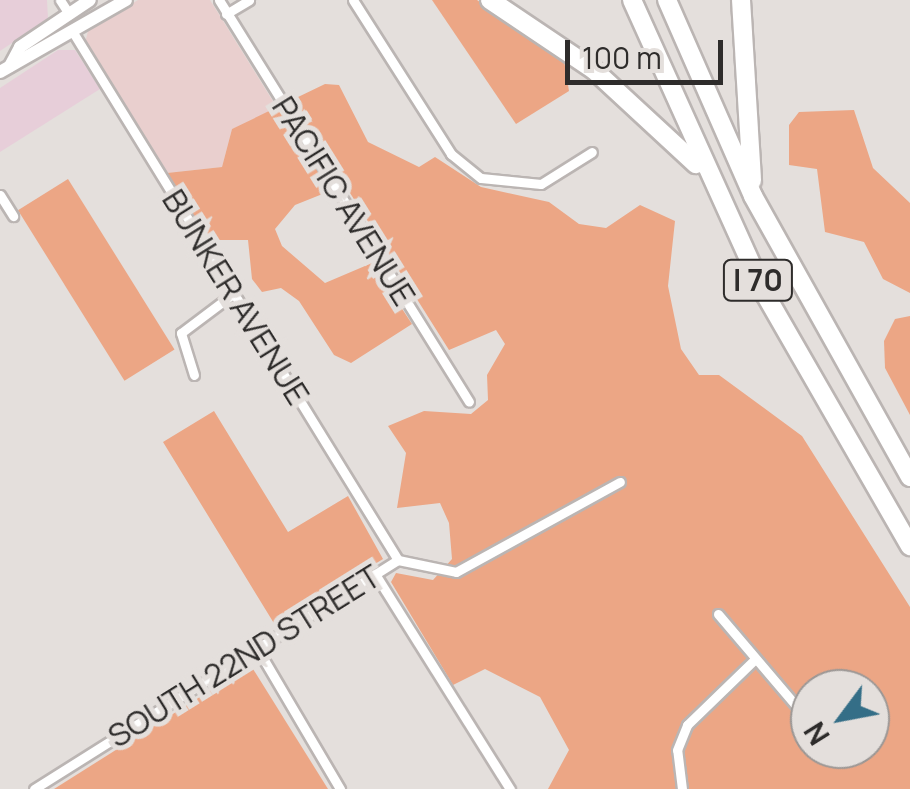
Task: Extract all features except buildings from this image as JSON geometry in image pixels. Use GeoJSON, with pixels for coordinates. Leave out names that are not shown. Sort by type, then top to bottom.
{"type":"FeatureCollection","features":[{"type":"Feature","properties":{"kind":"highway"},"geometry":{"type":"LineString","coordinates":[[490,0],[594,70],[704,170]]}},
{"type":"Feature","properties":{"kind":"highway","name":"I 70"},"geometry":{"type":"LineString","coordinates":[[632,0],[704,170],[910,546]]}},
{"type":"Feature","properties":{"kind":"highway","name":"I 70"},"geometry":{"type":"LineString","coordinates":[[668,0],[753,196],[910,477]]}},
{"type":"Feature","properties":{"kind":"highway"},"geometry":{"type":"LineString","coordinates":[[741,0],[753,196]]}},
{"type":"Feature","properties":{"kind":"main road"},"geometry":{"type":"LineString","coordinates":[[5,69],[20,47],[90,0]]}},
{"type":"Feature","properties":{"kind":"main road"},"geometry":{"type":"LineString","coordinates":[[5,69],[74,34],[126,0]]}},
{"type":"Feature","properties":{"kind":"street"},"geometry":{"type":"LineString","coordinates":[[60,0],[69,14]]}},
{"type":"Feature","properties":{"kind":"street","name":"PACIFIC AVENUE"},"geometry":{"type":"LineString","coordinates":[[218,0],[470,401]]}},
{"type":"Feature","properties":{"kind":"street"},"geometry":{"type":"LineString","coordinates":[[226,14],[249,0]]}},
{"type":"Feature","properties":{"kind":"street"},"geometry":{"type":"LineString","coordinates":[[354,0],[451,154],[481,178],[541,184],[592,152]]}},
{"type":"Feature","properties":{"kind":"street","name":"BUNKER AVENUE"},"geometry":{"type":"LineString","coordinates":[[74,34],[398,560]]}},
{"type":"Feature","properties":{"kind":"street"},"geometry":{"type":"LineString","coordinates":[[0,195],[13,216]]}},
{"type":"Feature","properties":{"kind":"street"},"geometry":{"type":"LineString","coordinates":[[194,375],[181,333],[233,294]]}},
{"type":"Feature","properties":{"kind":"street","name":"SOUTH 22ND STREET"},"geometry":{"type":"LineString","coordinates":[[34,789],[398,560],[456,572],[620,482]]}},
{"type":"Feature","properties":{"kind":"street"},"geometry":{"type":"LineString","coordinates":[[376,574],[510,789]]}},
{"type":"Feature","properties":{"kind":"street"},"geometry":{"type":"LineString","coordinates":[[718,614],[753,661],[790,692]]}},
{"type":"Feature","properties":{"kind":"street"},"geometry":{"type":"LineString","coordinates":[[257,648],[340,789]]}},
{"type":"Feature","properties":{"kind":"street"},"geometry":{"type":"LineString","coordinates":[[682,789],[677,750],[687,724],[753,661]]}},
{"type":"Feature","properties":{"kind":"shaded area"},"geometry":{"type":"Polygon","coordinates":[[[0,0],[47,0],[48,19],[0,51],[0,0]]]}},
{"type":"Feature","properties":{"kind":"shaded area"},"geometry":{"type":"Polygon","coordinates":[[[138,0],[210,0],[279,111],[232,129],[222,167],[167,173],[85,43],[88,31],[138,0]]]}},
{"type":"Feature","properties":{"kind":"shaded area"},"geometry":{"type":"Polygon","coordinates":[[[432,0],[477,0],[564,60],[569,91],[516,124],[432,0]]]}},
{"type":"Feature","properties":{"kind":"shaded area"},"geometry":{"type":"Polygon","coordinates":[[[58,50],[75,50],[100,89],[0,152],[0,88],[58,50]]]}},
{"type":"Feature","properties":{"kind":"shaded area"},"geometry":{"type":"Polygon","coordinates":[[[325,84],[339,85],[368,142],[419,167],[435,157],[481,187],[549,202],[579,224],[606,228],[640,205],[675,221],[668,286],[681,349],[699,375],[719,375],[802,436],[910,607],[910,789],[548,789],[569,750],[540,697],[485,669],[453,685],[391,582],[396,573],[433,580],[452,559],[449,523],[440,503],[397,508],[406,453],[388,426],[424,411],[471,414],[488,400],[487,375],[505,344],[496,330],[449,350],[345,185],[295,205],[275,229],[282,246],[325,283],[372,263],[412,324],[351,363],[334,355],[299,301],[281,288],[262,292],[252,279],[248,240],[208,240],[167,173],[222,167],[232,129],[325,84]]]}},
{"type":"Feature","properties":{"kind":"shaded area"},"geometry":{"type":"Polygon","coordinates":[[[854,110],[873,168],[910,203],[910,293],[883,279],[864,242],[825,232],[817,169],[789,165],[789,125],[799,112],[854,110]]]}},
{"type":"Feature","properties":{"kind":"shaded area"},"geometry":{"type":"Polygon","coordinates":[[[68,179],[175,349],[124,381],[18,210],[68,179]]]}},
{"type":"Feature","properties":{"kind":"shaded area"},"geometry":{"type":"Polygon","coordinates":[[[910,316],[910,415],[885,368],[884,341],[895,319],[910,316]]]}},
{"type":"Feature","properties":{"kind":"shaded area"},"geometry":{"type":"Polygon","coordinates":[[[214,411],[288,532],[348,496],[383,559],[275,625],[163,442],[214,411]]]}},
{"type":"Feature","properties":{"kind":"shaded area"},"geometry":{"type":"Polygon","coordinates":[[[253,669],[328,789],[54,789],[241,671],[253,669]]]}}]}
